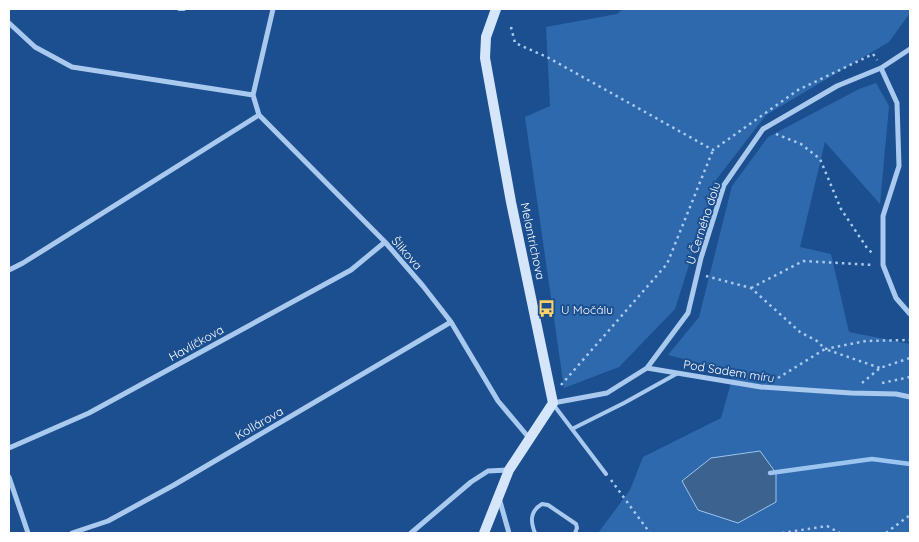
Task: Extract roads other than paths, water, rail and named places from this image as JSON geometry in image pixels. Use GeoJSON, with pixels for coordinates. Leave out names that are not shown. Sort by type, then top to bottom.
{"type":"FeatureCollection","features":[{"type":"Feature","properties":{"kind":"street"},"geometry":{"type":"LineString","coordinates":[[9,23],[35,47],[72,67],[253,95],[274,9]]}},
{"type":"Feature","properties":{"kind":"street","name":"Melantrichova"},"geometry":{"type":"LineString","coordinates":[[496,9],[486,37],[485,58],[553,403]]}},
{"type":"Feature","properties":{"kind":"street","name":"U Černého dolu"},"geometry":{"type":"LineString","coordinates":[[647,368],[688,313],[697,274],[724,185],[763,128],[837,86],[881,68],[910,49]]}},
{"type":"Feature","properties":{"kind":"street"},"geometry":{"type":"LineString","coordinates":[[881,68],[897,103],[900,166],[883,216],[883,265],[896,298],[910,314]]}},
{"type":"Feature","properties":{"kind":"street","name":"Šlikova"},"geometry":{"type":"LineString","coordinates":[[253,95],[259,115],[385,242],[451,322],[498,401],[530,439]]}},
{"type":"Feature","properties":{"kind":"street"},"geometry":{"type":"LineString","coordinates":[[9,270],[259,115]]}},
{"type":"Feature","properties":{"kind":"street","name":"Havlíčkova"},"geometry":{"type":"LineString","coordinates":[[9,448],[89,413],[334,280],[351,270],[385,242]]}},
{"type":"Feature","properties":{"kind":"street","name":"Kollárova"},"geometry":{"type":"LineString","coordinates":[[72,533],[108,521],[451,322]]}},
{"type":"Feature","properties":{"kind":"street"},"geometry":{"type":"LineString","coordinates":[[484,533],[509,470],[553,403],[607,393],[647,368]]}},
{"type":"Feature","properties":{"kind":"street","name":"Pod Sadem míru"},"geometry":{"type":"LineString","coordinates":[[647,368],[761,387],[896,394],[910,397]]}},
{"type":"Feature","properties":{"kind":"street"},"geometry":{"type":"LineString","coordinates":[[411,533],[471,482],[488,471],[509,470]]}},
{"type":"Feature","properties":{"kind":"street"},"geometry":{"type":"LineString","coordinates":[[9,477],[28,533]]}},
{"type":"Feature","properties":{"kind":"street"},"geometry":{"type":"LineString","coordinates":[[498,496],[509,533]]}},
{"type":"Feature","properties":{"kind":"lane"},"geometry":{"type":"LineString","coordinates":[[179,9],[184,9]]}},
{"type":"Feature","properties":{"kind":"lane"},"geometry":{"type":"LineString","coordinates":[[572,429],[678,373]]}},
{"type":"Feature","properties":{"kind":"lane"},"geometry":{"type":"LineString","coordinates":[[553,403],[606,474]]}},
{"type":"Feature","properties":{"kind":"lane"},"geometry":{"type":"LineString","coordinates":[[535,533],[531,523],[532,517],[534,510],[542,504],[548,505],[576,524],[575,533]]}},
{"type":"Feature","properties":{"kind":"waterway"},"geometry":{"type":"LineString","coordinates":[[770,473],[872,459],[910,464]]}},
{"type":"Feature","properties":{"kind":"place","name":"U Močálu"},"geometry":{"type":"Point","coordinates":[547,309]}}]}
